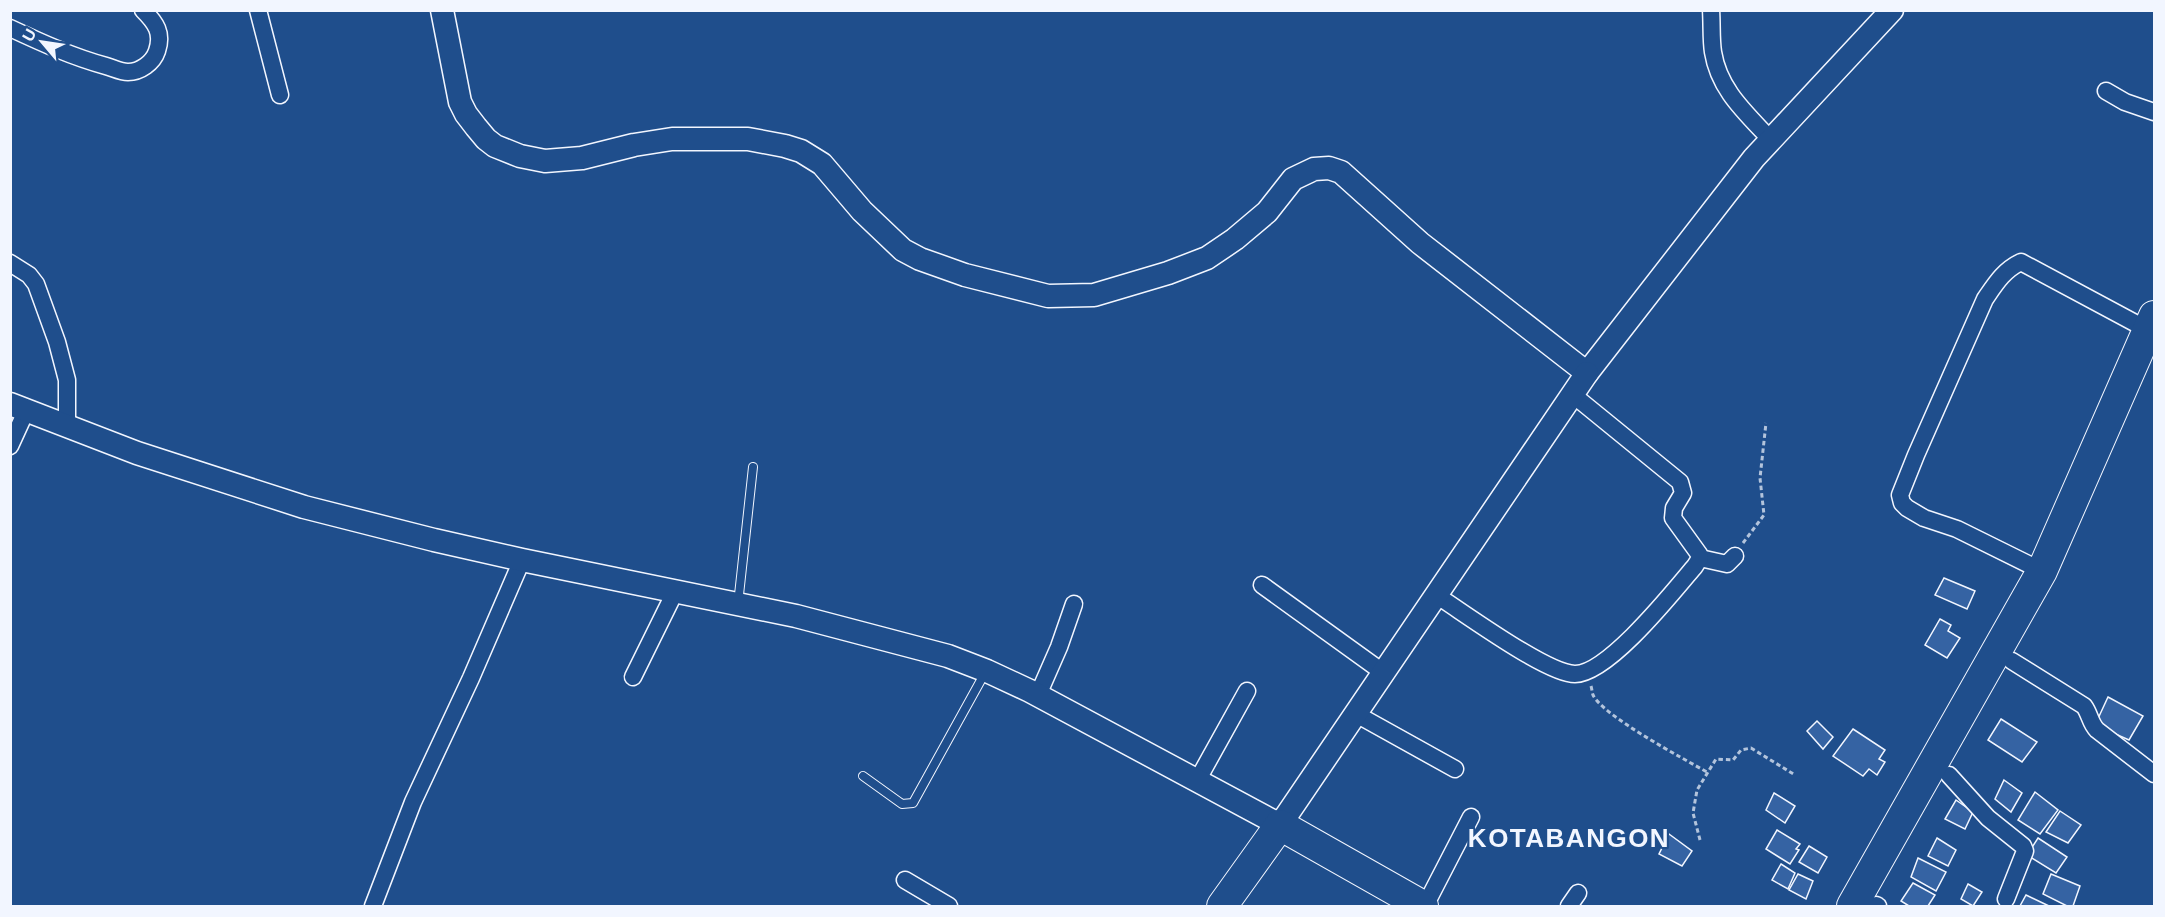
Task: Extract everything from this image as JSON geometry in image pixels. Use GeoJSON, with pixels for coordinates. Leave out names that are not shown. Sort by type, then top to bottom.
{"type":"FeatureCollection","features":[{"type":"Feature","properties":{"kind":"highway"},"geometry":{"type":"LineString","coordinates":[[1870,906],[2042,571],[2151,323]]}},
{"type":"Feature","properties":{"kind":"highway"},"geometry":{"type":"LineString","coordinates":[[1870,906],[1949,775],[2059,579],[2154,363]]}},
{"type":"Feature","properties":{"kind":"highway"},"geometry":{"type":"LineString","coordinates":[[1222,906],[1280,825],[1424,906]]}},
{"type":"Feature","properties":{"kind":"street"},"geometry":{"type":"LineString","coordinates":[[10,28],[84,60],[126,72],[134,72],[154,57],[159,41],[159,30],[155,22],[143,10]]}},
{"type":"Feature","properties":{"kind":"street"},"geometry":{"type":"LineString","coordinates":[[258,10],[280,95]]}},
{"type":"Feature","properties":{"kind":"street"},"geometry":{"type":"LineString","coordinates":[[442,10],[460,102],[466,114],[486,139],[508,152],[545,162],[582,158],[634,145],[672,139],[748,139],[785,146],[801,151],[822,164],[862,211],[911,255],[965,275],[1048,296],[1094,295],[1168,273],[1207,258],[1235,239],[1267,212],[1299,175],[1321,168],[1341,172],[1420,243],[1587,373]]}},
{"type":"Feature","properties":{"kind":"street"},"geometry":{"type":"LineString","coordinates":[[1712,10],[1713,52],[1718,74],[1729,94],[1771,140]]}},
{"type":"Feature","properties":{"kind":"street"},"geometry":{"type":"LineString","coordinates":[[10,446],[19,406],[67,427],[157,460],[304,507],[522,560],[862,632],[948,656],[1038,695],[1280,825],[1587,373],[1678,254],[1771,140],[1892,10]]}},
{"type":"Feature","properties":{"kind":"street"},"geometry":{"type":"LineString","coordinates":[[2106,91],[2114,97],[2154,112]]}},
{"type":"Feature","properties":{"kind":"street"},"geometry":{"type":"LineString","coordinates":[[2042,571],[1990,544],[1957,529],[1924,518],[1907,508],[1902,503],[1900,495],[1916,455],[1985,299],[2009,268],[2021,262],[2151,323]]}},
{"type":"Feature","properties":{"kind":"street"},"geometry":{"type":"LineString","coordinates":[[10,263],[29,275],[36,284],[54,333],[67,380],[67,427]]}},
{"type":"Feature","properties":{"kind":"street"},"geometry":{"type":"LineString","coordinates":[[1572,394],[1680,482],[1683,494],[1674,508],[1673,518],[1695,547],[1700,558]]}},
{"type":"Feature","properties":{"kind":"street"},"geometry":{"type":"LineString","coordinates":[[1700,558],[1727,564],[1735,555]]}},
{"type":"Feature","properties":{"kind":"street"},"geometry":{"type":"LineString","coordinates":[[1436,595],[1536,659],[1573,674],[1588,672],[1610,657],[1629,639],[1700,558]]}},
{"type":"Feature","properties":{"kind":"street"},"geometry":{"type":"LineString","coordinates":[[373,906],[413,802],[471,678],[522,560]]}},
{"type":"Feature","properties":{"kind":"street"},"geometry":{"type":"LineString","coordinates":[[1262,585],[1384,673]]}},
{"type":"Feature","properties":{"kind":"street"},"geometry":{"type":"LineString","coordinates":[[633,676],[675,592]]}},
{"type":"Feature","properties":{"kind":"street"},"geometry":{"type":"LineString","coordinates":[[1038,695],[1059,647],[1074,604]]}},
{"type":"Feature","properties":{"kind":"street"},"geometry":{"type":"LineString","coordinates":[[2012,662],[2084,706],[2089,713],[2092,725],[2097,730],[2154,774]]}},
{"type":"Feature","properties":{"kind":"street"},"geometry":{"type":"LineString","coordinates":[[1197,781],[1247,691]]}},
{"type":"Feature","properties":{"kind":"street"},"geometry":{"type":"LineString","coordinates":[[1356,714],[1455,769]]}},
{"type":"Feature","properties":{"kind":"street"},"geometry":{"type":"LineString","coordinates":[[1949,775],[1988,818],[2023,846],[2025,851],[2006,899]]}},
{"type":"Feature","properties":{"kind":"street"},"geometry":{"type":"LineString","coordinates":[[1424,906],[1471,816]]}},
{"type":"Feature","properties":{"kind":"street"},"geometry":{"type":"LineString","coordinates":[[905,879],[949,906]]}},
{"type":"Feature","properties":{"kind":"lane"},"geometry":{"type":"LineString","coordinates":[[738,604],[753,467]]}},
{"type":"Feature","properties":{"kind":"lane"},"geometry":{"type":"LineString","coordinates":[[863,776],[902,804],[913,803],[987,671]]}},
{"type":"Feature","properties":{"kind":"path"},"geometry":{"type":"LineString","coordinates":[[1735,555],[1764,515],[1760,478],[1766,423]]}},
{"type":"Feature","properties":{"kind":"path"},"geometry":{"type":"LineString","coordinates":[[1588,672],[1593,696],[1611,712],[1650,739],[1707,772]]}},
{"type":"Feature","properties":{"kind":"path"},"geometry":{"type":"LineString","coordinates":[[1700,840],[1693,813],[1697,790],[1716,759],[1734,760],[1741,750],[1746,747],[1751,748],[1795,775]]}},
{"type":"Feature","properties":{"kind":"building"},"geometry":{"type":"Polygon","coordinates":[[[1944,578],[1975,591],[1967,609],[1935,595],[1944,578]]]}},
{"type":"Feature","properties":{"kind":"building"},"geometry":{"type":"Polygon","coordinates":[[[1940,619],[1951,625],[1948,631],[1960,638],[1947,658],[1925,645],[1940,619]]]}},
{"type":"Feature","properties":{"kind":"building"},"geometry":{"type":"Polygon","coordinates":[[[2108,697],[2143,716],[2129,740],[2095,725],[2108,697]]]}},
{"type":"Feature","properties":{"kind":"building"},"geometry":{"type":"Polygon","coordinates":[[[2001,719],[2037,742],[2022,762],[1988,740],[2001,719]]]}},
{"type":"Feature","properties":{"kind":"building"},"geometry":{"type":"Polygon","coordinates":[[[1817,721],[1833,737],[1823,749],[1807,731],[1817,721]]]}},
{"type":"Feature","properties":{"kind":"building"},"geometry":{"type":"Polygon","coordinates":[[[1853,729],[1885,750],[1879,759],[1885,762],[1877,775],[1869,769],[1863,776],[1833,756],[1853,729]]]}},
{"type":"Feature","properties":{"kind":"building"},"geometry":{"type":"Polygon","coordinates":[[[2004,780],[2022,793],[2011,812],[1995,799],[2004,780]]]}},
{"type":"Feature","properties":{"kind":"building"},"geometry":{"type":"Polygon","coordinates":[[[2035,792],[2058,810],[2040,834],[2018,820],[2035,792]]]}},
{"type":"Feature","properties":{"kind":"building"},"geometry":{"type":"Polygon","coordinates":[[[1774,793],[1795,806],[1785,823],[1766,810],[1774,793]]]}},
{"type":"Feature","properties":{"kind":"building"},"geometry":{"type":"Polygon","coordinates":[[[1956,800],[1973,812],[1965,829],[1945,819],[1956,800]]]}},
{"type":"Feature","properties":{"kind":"building"},"geometry":{"type":"Polygon","coordinates":[[[2060,811],[2081,825],[2068,843],[2046,832],[2060,811]]]}},
{"type":"Feature","properties":{"kind":"building"},"geometry":{"type":"Polygon","coordinates":[[[1777,830],[1800,844],[1790,864],[1766,849],[1777,830]]]}},
{"type":"Feature","properties":{"kind":"building"},"geometry":{"type":"Polygon","coordinates":[[[1669,834],[1692,851],[1682,866],[1659,854],[1669,834]]]}},
{"type":"Feature","properties":{"kind":"building"},"geometry":{"type":"Polygon","coordinates":[[[1937,838],[1956,850],[1948,866],[1928,856],[1937,838]]]}},
{"type":"Feature","properties":{"kind":"building"},"geometry":{"type":"Polygon","coordinates":[[[2038,838],[2067,857],[2056,873],[2027,855],[2038,838]]]}},
{"type":"Feature","properties":{"kind":"building"},"geometry":{"type":"Polygon","coordinates":[[[1809,846],[1827,857],[1818,873],[1799,862],[1809,846]]]}},
{"type":"Feature","properties":{"kind":"building"},"geometry":{"type":"Polygon","coordinates":[[[1918,858],[1946,872],[1936,891],[1911,877],[1918,858]]]}},
{"type":"Feature","properties":{"kind":"building"},"geometry":{"type":"Polygon","coordinates":[[[1781,864],[1795,873],[1788,889],[1772,880],[1781,864]]]}},
{"type":"Feature","properties":{"kind":"building"},"geometry":{"type":"Polygon","coordinates":[[[1798,874],[1813,881],[1806,899],[1789,890],[1798,874]]]}},
{"type":"Feature","properties":{"kind":"building"},"geometry":{"type":"Polygon","coordinates":[[[2051,874],[2080,886],[2073,906],[2067,906],[2043,894],[2051,874]]]}},
{"type":"Feature","properties":{"kind":"building"},"geometry":{"type":"Polygon","coordinates":[[[1913,883],[1935,895],[1928,906],[1909,906],[1901,901],[1913,883]]]}},
{"type":"Feature","properties":{"kind":"building"},"geometry":{"type":"Polygon","coordinates":[[[1968,884],[1982,892],[1973,906],[1961,899],[1968,884]]]}},
{"type":"Feature","properties":{"kind":"building"},"geometry":{"type":"Polygon","coordinates":[[[2026,895],[2049,906],[2020,906],[2026,895]]]}},
{"type":"Feature","properties":{"kind":"district","name":"KOTABANGON"},"geometry":{"type":"Point","coordinates":[1569,838]}}]}
